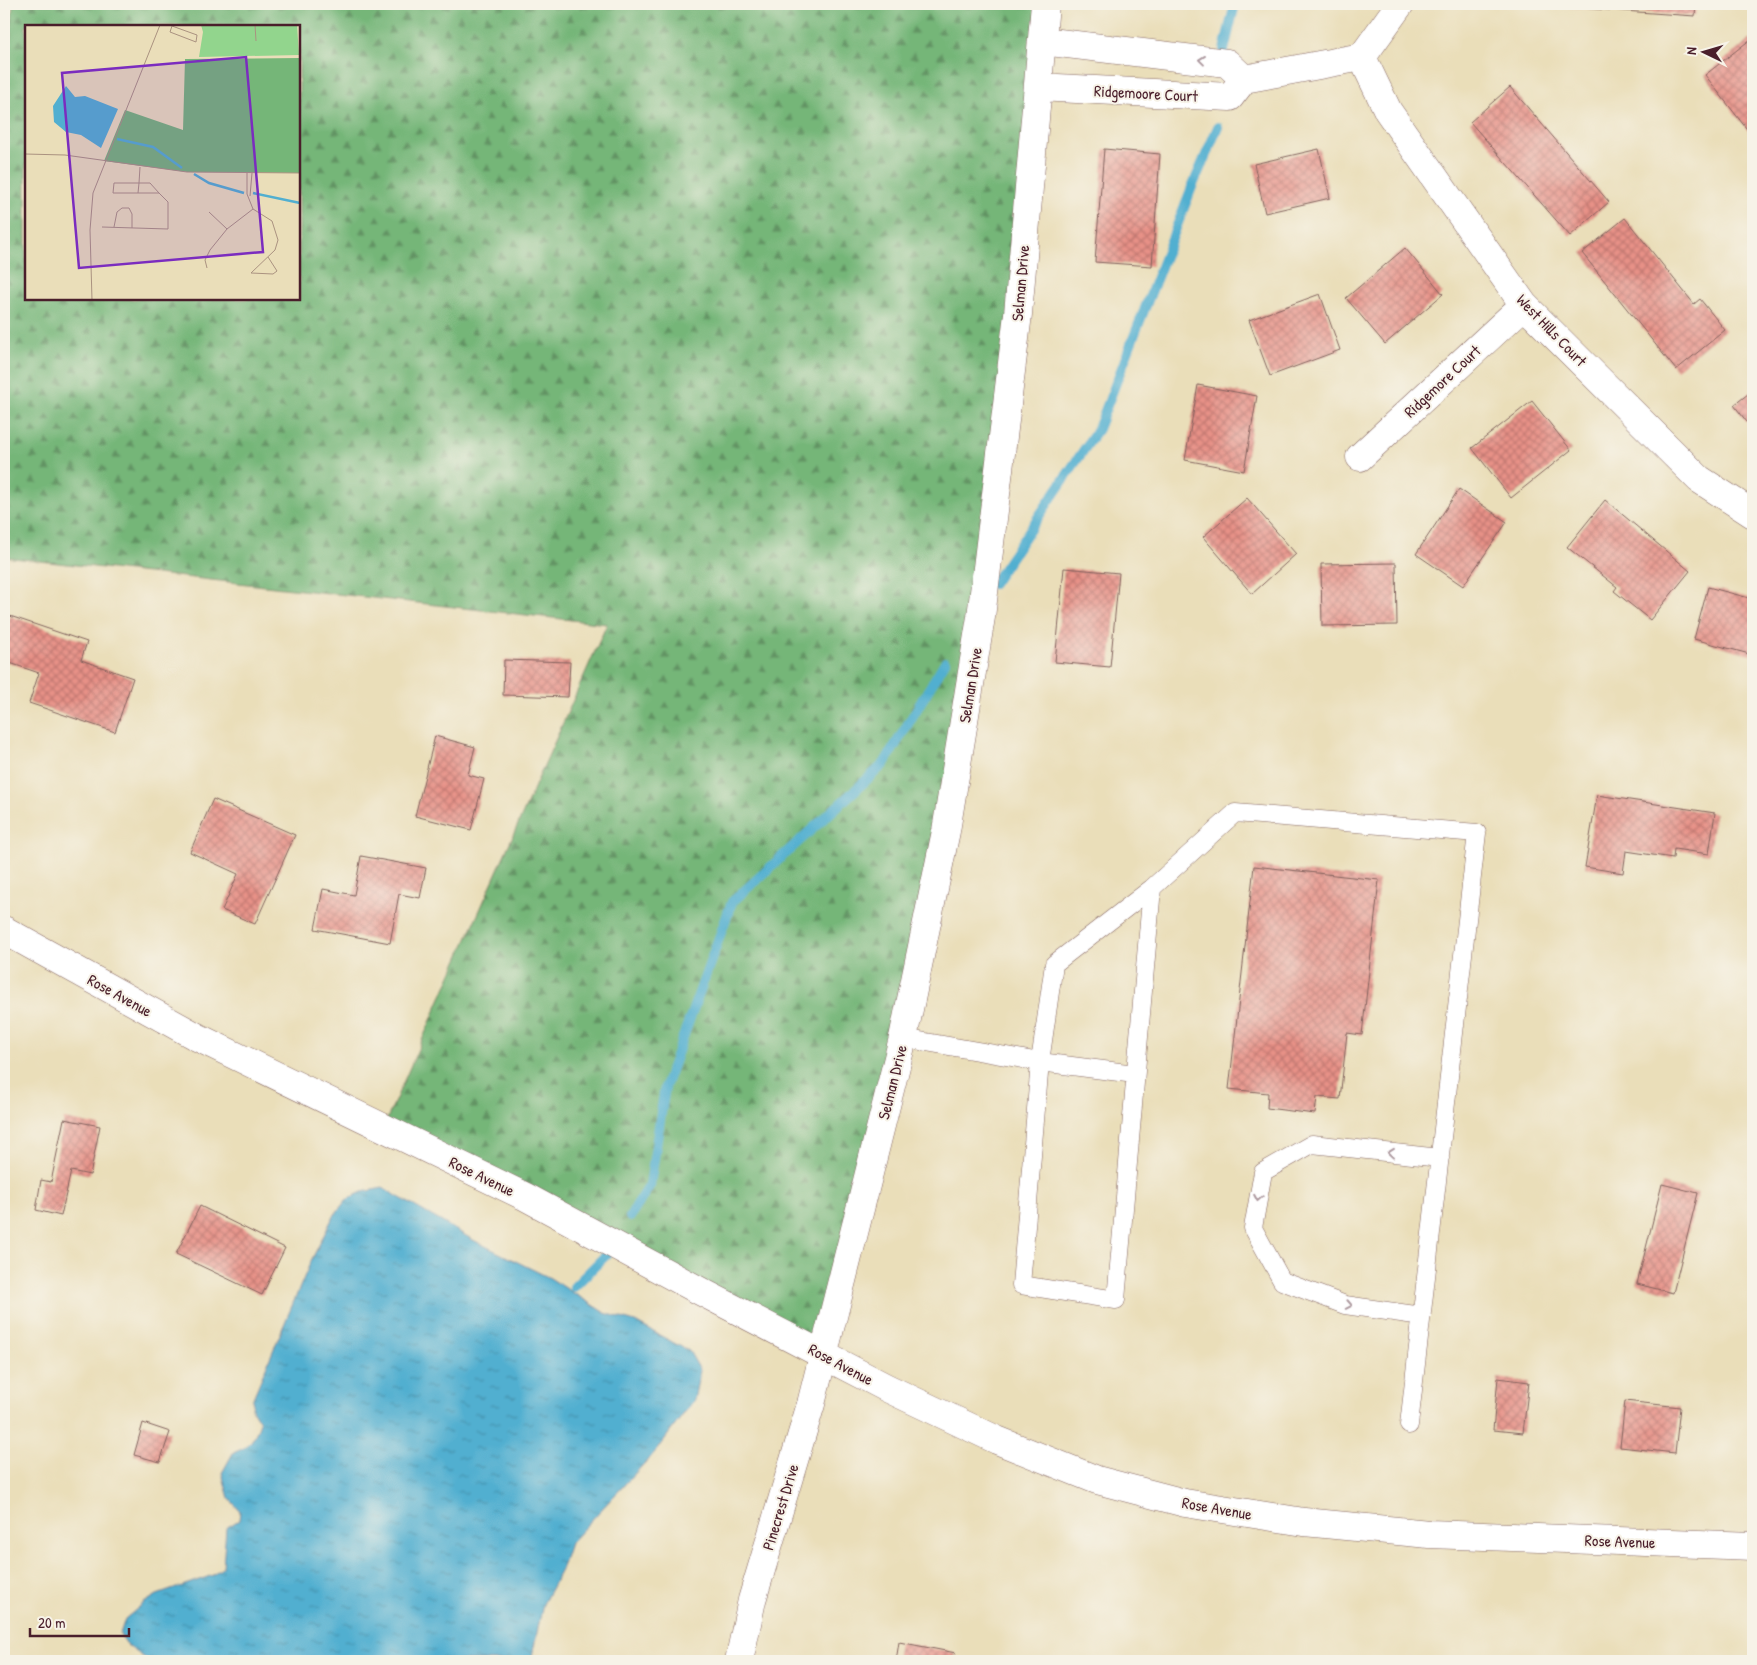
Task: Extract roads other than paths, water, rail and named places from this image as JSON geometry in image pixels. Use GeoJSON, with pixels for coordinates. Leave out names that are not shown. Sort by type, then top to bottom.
{"type":"FeatureCollection","features":[{"type":"Feature","properties":{"kind":"street","name":"Selman Drive"},"geometry":{"type":"LineString","coordinates":[[823,1354],[903,1038],[946,831],[981,617],[1018,314],[1045,4]]}},
{"type":"Feature","properties":{"kind":"street"},"geometry":{"type":"LineString","coordinates":[[1042,41],[1227,63],[1244,79],[1362,57],[1400,4]]}},
{"type":"Feature","properties":{"kind":"street","name":"West Hills Court"},"geometry":{"type":"LineString","coordinates":[[1362,57],[1388,110],[1524,305],[1699,479],[1753,514]]}},
{"type":"Feature","properties":{"kind":"street","name":"Ridgemoore Court"},"geometry":{"type":"LineString","coordinates":[[1038,87],[1230,97],[1244,79]]}},
{"type":"Feature","properties":{"kind":"street","name":"Ridgemore Court"},"geometry":{"type":"LineString","coordinates":[[1360,457],[1524,305]]}},
{"type":"Feature","properties":{"kind":"street","name":"Rose Avenue"},"geometry":{"type":"LineString","coordinates":[[4,930],[197,1037],[526,1197],[887,1388],[997,1440],[1097,1480],[1185,1503],[1304,1522],[1429,1534],[1753,1546]]}},
{"type":"Feature","properties":{"kind":"street","name":"Pinecrest Drive"},"geometry":{"type":"LineString","coordinates":[[739,1661],[752,1600],[811,1404],[823,1354]]}},
{"type":"Feature","properties":{"kind":"lane"},"geometry":{"type":"LineString","coordinates":[[1152,888],[1116,1300],[1021,1286],[1040,1062],[1054,964],[1152,888],[1235,814],[1477,833],[1410,1425]]}},
{"type":"Feature","properties":{"kind":"lane"},"geometry":{"type":"LineString","coordinates":[[903,1038],[1040,1062],[1136,1074]]}},
{"type":"Feature","properties":{"kind":"lane"},"geometry":{"type":"LineString","coordinates":[[1422,1316],[1344,1305],[1282,1281],[1253,1228],[1263,1172],[1312,1144],[1440,1158]]}},
{"type":"Feature","properties":{"kind":"water"},"geometry":{"type":"Polygon","coordinates":[[[383,1188],[475,1241],[550,1278],[605,1313],[635,1322],[689,1351],[700,1370],[694,1400],[656,1451],[570,1543],[561,1570],[543,1604],[531,1661],[149,1661],[128,1646],[120,1634],[125,1619],[157,1595],[213,1575],[223,1567],[226,1528],[239,1520],[240,1511],[229,1498],[222,1473],[233,1453],[247,1445],[258,1428],[260,1422],[252,1409],[253,1398],[311,1261],[333,1217],[346,1200],[362,1192],[383,1188]]]}},
{"type":"Feature","properties":{"kind":"waterway"},"geometry":{"type":"LineString","coordinates":[[1224,50],[1235,4]]}},
{"type":"Feature","properties":{"kind":"waterway"},"geometry":{"type":"LineString","coordinates":[[993,584],[1098,429],[1192,187],[1218,127]]}},
{"type":"Feature","properties":{"kind":"waterway"},"geometry":{"type":"LineString","coordinates":[[630,1217],[650,1185],[665,1087],[732,902],[884,764],[945,662]]}},
{"type":"Feature","properties":{"kind":"waterway"},"geometry":{"type":"LineString","coordinates":[[574,1287],[608,1253]]}}]}
